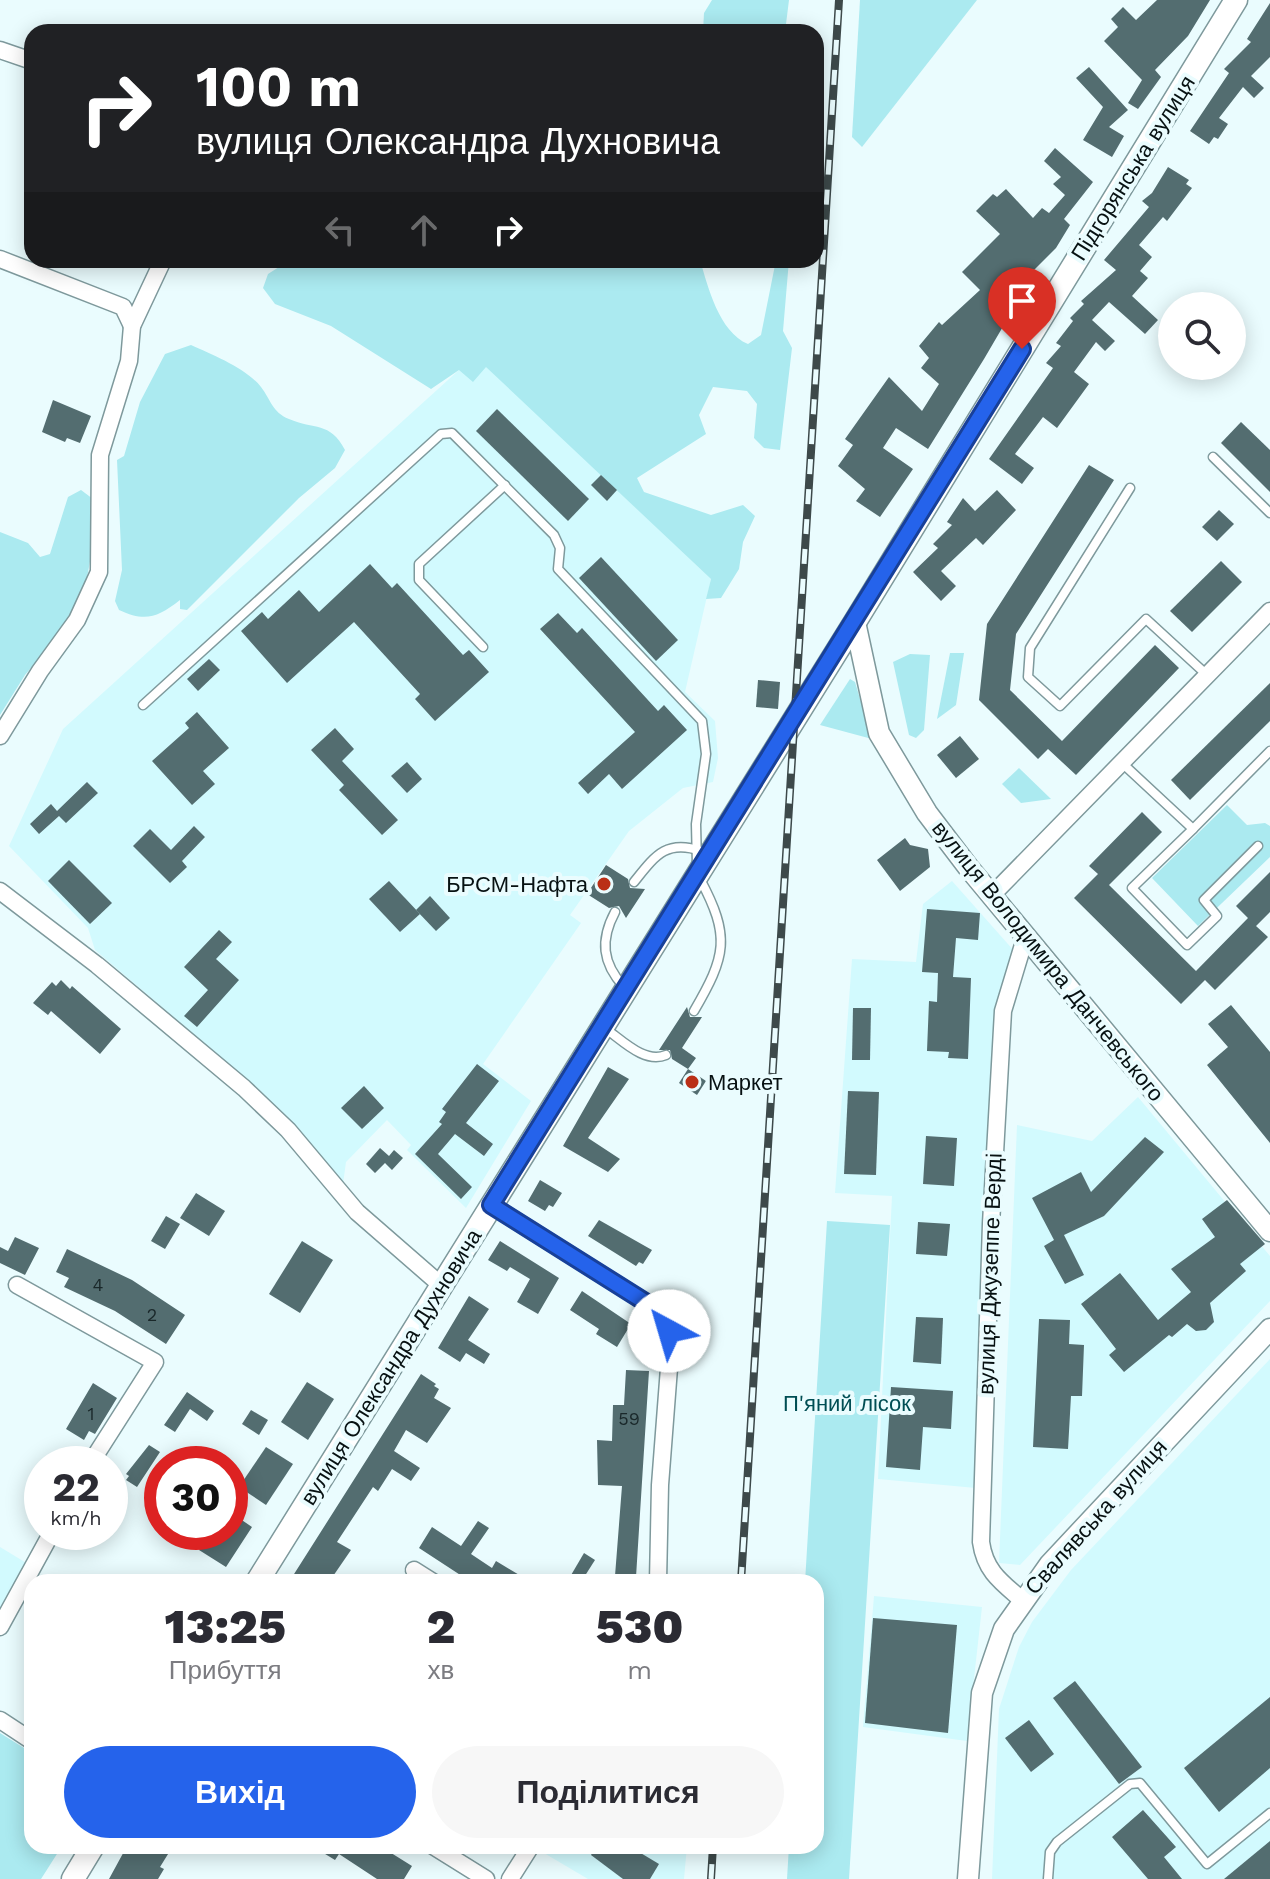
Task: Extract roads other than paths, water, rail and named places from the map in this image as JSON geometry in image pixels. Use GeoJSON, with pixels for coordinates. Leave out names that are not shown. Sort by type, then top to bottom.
{"type":"FeatureCollection","features":[{"type":"Feature","properties":{"kind":"main road","name":"Підгорянська вулиця"},"geometry":{"type":"LineString","coordinates":[[855,622],[1236,0]]}},
{"type":"Feature","properties":{"kind":"main road","name":"вулиця Олександра Духновича"},"geometry":{"type":"LineString","coordinates":[[262,1574],[697,874],[703,852],[855,622]]}},
{"type":"Feature","properties":{"kind":"main road"},"geometry":{"type":"LineString","coordinates":[[73,1879],[88,1854]]}},
{"type":"Feature","properties":{"kind":"street"},"geometry":{"type":"LineString","coordinates":[[0,50],[24,58]]}},
{"type":"Feature","properties":{"kind":"street"},"geometry":{"type":"LineString","coordinates":[[0,259],[123,307],[132,326]]}},
{"type":"Feature","properties":{"kind":"street"},"geometry":{"type":"LineString","coordinates":[[0,736],[77,620],[99,572],[100,455],[129,361],[132,326],[159,268]]}},
{"type":"Feature","properties":{"kind":"street"},"geometry":{"type":"LineString","coordinates":[[992,895],[1270,611]]}},
{"type":"Feature","properties":{"kind":"street","name":"вулиця Володимира Данчевського"},"geometry":{"type":"LineString","coordinates":[[855,622],[879,733],[927,813],[1270,1231]]}},
{"type":"Feature","properties":{"kind":"street"},"geometry":{"type":"LineString","coordinates":[[0,891],[108,974],[244,1088],[288,1130],[357,1212],[442,1286]]}},
{"type":"Feature","properties":{"kind":"street","name":"вулиця Джузеппе Верді"},"geometry":{"type":"LineString","coordinates":[[1022,1600],[994,1577],[983,1556],[981,1542],[991,1224],[1003,1011],[1026,935]]}},
{"type":"Feature","properties":{"kind":"street"},"geometry":{"type":"LineString","coordinates":[[491,1205],[653,1307],[666,1321],[671,1342],[658,1574]]}},
{"type":"Feature","properties":{"kind":"street"},"geometry":{"type":"LineString","coordinates":[[17,1285],[155,1362],[101,1446]]}},
{"type":"Feature","properties":{"kind":"street","name":"Свалявська вулиця"},"geometry":{"type":"LineString","coordinates":[[968,1879],[982,1693],[1004,1629],[1050,1564],[1270,1329]]}},
{"type":"Feature","properties":{"kind":"street"},"geometry":{"type":"LineString","coordinates":[[29,1574],[42,1550]]}},
{"type":"Feature","properties":{"kind":"street"},"geometry":{"type":"LineString","coordinates":[[414,1570],[420,1574]]}},
{"type":"Feature","properties":{"kind":"street"},"geometry":{"type":"LineString","coordinates":[[0,1627],[24,1583]]}},
{"type":"Feature","properties":{"kind":"street"},"geometry":{"type":"LineString","coordinates":[[0,1720],[24,1736]]}},
{"type":"Feature","properties":{"kind":"street"},"geometry":{"type":"LineString","coordinates":[[446,1854],[486,1879]]}},
{"type":"Feature","properties":{"kind":"street"},"geometry":{"type":"LineString","coordinates":[[510,1879],[526,1854]]}},
{"type":"Feature","properties":{"kind":"lane"},"geometry":{"type":"LineString","coordinates":[[143,705],[441,434],[452,433],[554,535],[560,548],[558,569],[702,721],[706,746],[703,852],[675,846],[661,852],[634,882]]}},
{"type":"Feature","properties":{"kind":"lane"},"geometry":{"type":"LineString","coordinates":[[1213,457],[1270,513]]}},
{"type":"Feature","properties":{"kind":"lane"},"geometry":{"type":"LineString","coordinates":[[483,647],[419,580],[417,572],[419,564],[505,485]]}},
{"type":"Feature","properties":{"kind":"lane"},"geometry":{"type":"LineString","coordinates":[[1130,488],[1030,648],[1028,677],[1060,706],[1146,619],[1208,675]]}},
{"type":"Feature","properties":{"kind":"lane"},"geometry":{"type":"LineString","coordinates":[[1258,846],[1204,900],[1217,916],[1187,945],[1132,888],[1270,751]]}},
{"type":"Feature","properties":{"kind":"lane"},"geometry":{"type":"LineString","coordinates":[[1261,759],[1270,767]]}},
{"type":"Feature","properties":{"kind":"lane"},"geometry":{"type":"LineString","coordinates":[[1122,762],[1193,829]]}},
{"type":"Feature","properties":{"kind":"lane"},"geometry":{"type":"LineString","coordinates":[[694,1011],[718,971],[721,952],[714,912],[697,874]]}},
{"type":"Feature","properties":{"kind":"lane"},"geometry":{"type":"LineString","coordinates":[[615,912],[604,940],[605,955],[612,974],[626,989]]}},
{"type":"Feature","properties":{"kind":"lane"},"geometry":{"type":"LineString","coordinates":[[602,1027],[647,1057],[655,1060],[666,1055]]}},
{"type":"Feature","properties":{"kind":"lane"},"geometry":{"type":"LineString","coordinates":[[1048,1879],[1050,1852],[1057,1842],[1130,1784],[1140,1783],[1207,1864],[1270,1813]]}},
{"type":"Feature","properties":{"kind":"railway"},"geometry":{"type":"LineString","coordinates":[[824,242],[839,0]]}},
{"type":"Feature","properties":{"kind":"railway"},"geometry":{"type":"LineString","coordinates":[[741,1574],[822,268]]}},
{"type":"Feature","properties":{"kind":"railway"},"geometry":{"type":"LineString","coordinates":[[711,1879],[713,1854]]}},
{"type":"Feature","properties":{"kind":"place","name":"БРСМ-Нафта"},"geometry":{"type":"Point","coordinates":[604,884]}},
{"type":"Feature","properties":{"kind":"place","name":"Маркет"},"geometry":{"type":"Point","coordinates":[692,1082]}},
{"type":"Feature","properties":{"kind":"park label","name":"П'яний лісок"},"geometry":{"type":"Point","coordinates":[847,1403]}}]}
